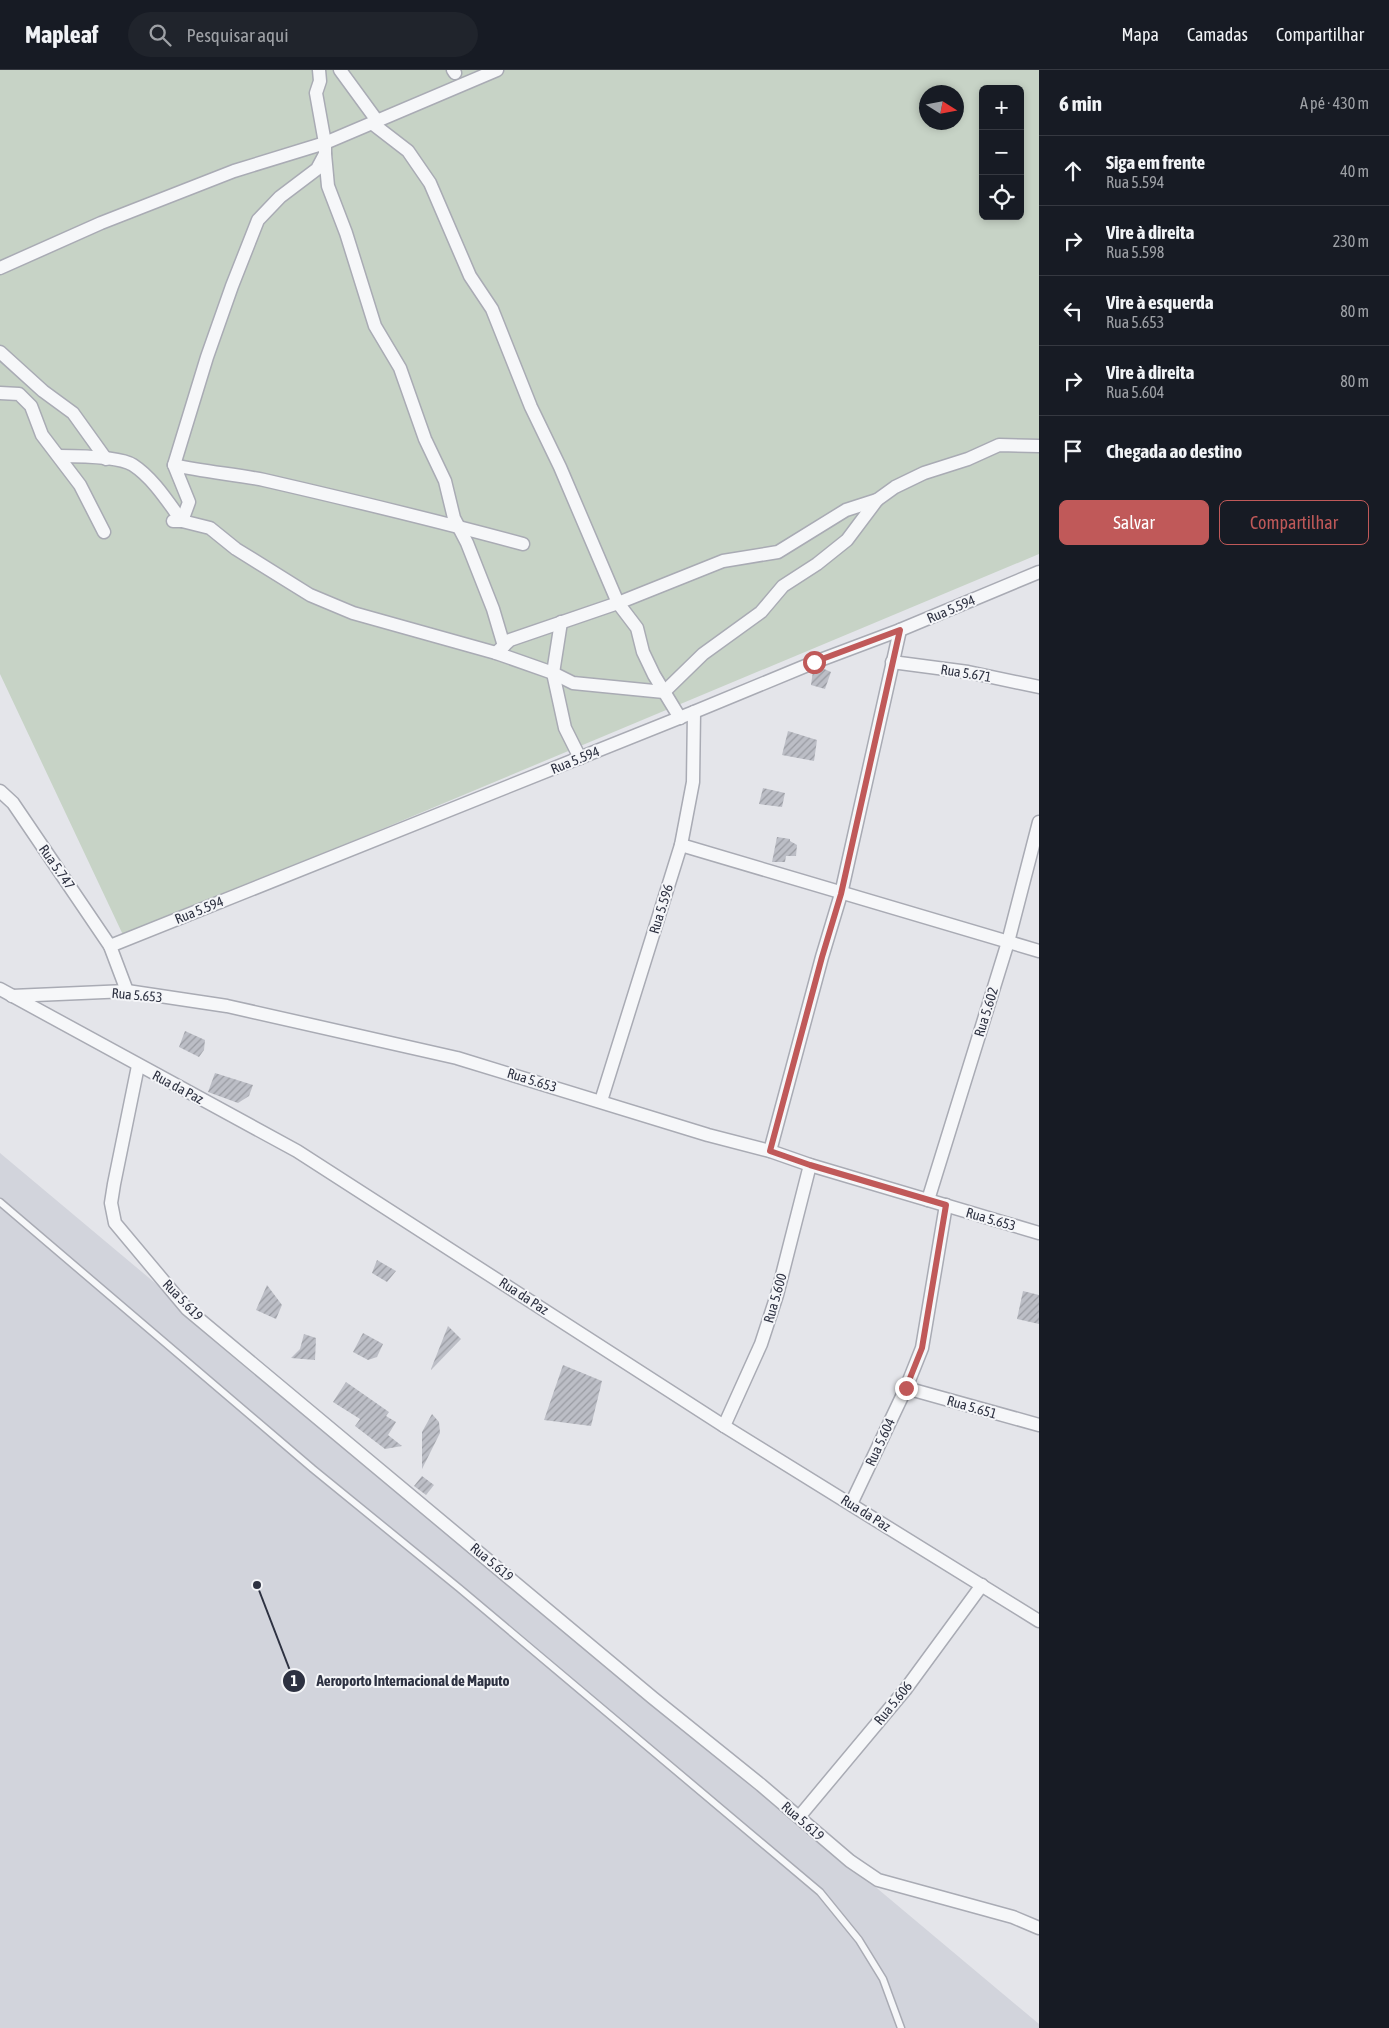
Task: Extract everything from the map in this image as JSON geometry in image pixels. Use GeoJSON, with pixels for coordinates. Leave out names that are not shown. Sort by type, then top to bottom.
{"type":"FeatureCollection","features":[{"type":"Feature","properties":{"kind":"street"},"geometry":{"type":"LineString","coordinates":[[319,70],[320,81],[316,93],[325,148],[328,186],[346,233],[375,326],[400,368],[425,439],[445,481],[454,518],[493,609],[500,649]]}},
{"type":"Feature","properties":{"kind":"street"},"geometry":{"type":"LineString","coordinates":[[340,70],[376,123],[408,152],[430,184],[470,276],[492,309],[531,407],[560,467],[618,603],[637,628],[643,652],[680,718]]}},
{"type":"Feature","properties":{"kind":"street"},"geometry":{"type":"LineString","coordinates":[[0,268],[101,223],[234,171],[325,148],[493,71]]}},
{"type":"Feature","properties":{"kind":"street"},"geometry":{"type":"LineString","coordinates":[[178,521],[189,502],[174,465],[207,357],[258,220],[280,197],[317,169],[325,148]]}},
{"type":"Feature","properties":{"kind":"street"},"geometry":{"type":"LineString","coordinates":[[0,352],[43,392],[73,413],[106,459]]}},
{"type":"Feature","properties":{"kind":"street"},"geometry":{"type":"LineString","coordinates":[[0,393],[19,394],[31,406],[42,434],[80,486],[104,532]]}},
{"type":"Feature","properties":{"kind":"street"},"geometry":{"type":"LineString","coordinates":[[59,456],[94,456],[132,464],[156,487],[178,521],[210,528],[236,549],[310,595],[352,613],[500,649],[573,683],[664,692],[703,654],[762,612],[783,586],[817,564],[847,540],[877,500],[895,487],[924,473],[968,459],[1000,445],[1039,446]]}},
{"type":"Feature","properties":{"kind":"street"},"geometry":{"type":"LineString","coordinates":[[174,465],[201,472],[262,480],[365,503],[523,544]]}},
{"type":"Feature","properties":{"kind":"street"},"geometry":{"type":"LineString","coordinates":[[500,649],[510,640],[618,603],[723,561],[778,552],[846,510],[877,500]]}},
{"type":"Feature","properties":{"kind":"street","name":"Rua 5.594"},"geometry":{"type":"LineString","coordinates":[[110,946],[680,718],[814,662],[900,630],[1039,572]]}},
{"type":"Feature","properties":{"kind":"street"},"geometry":{"type":"LineString","coordinates":[[561,622],[553,673],[565,728],[580,758]]}},
{"type":"Feature","properties":{"kind":"street"},"geometry":{"type":"LineString","coordinates":[[770,1151],[822,957],[841,894],[900,630]]}},
{"type":"Feature","properties":{"kind":"street","name":"Rua 5.671"},"geometry":{"type":"LineString","coordinates":[[892,662],[968,672],[1039,687]]}},
{"type":"Feature","properties":{"kind":"street","name":"Rua 5.596"},"geometry":{"type":"LineString","coordinates":[[601,1101],[681,845],[692,782],[694,712]]}},
{"type":"Feature","properties":{"kind":"street","name":"Rua 5.747"},"geometry":{"type":"LineString","coordinates":[[0,791],[13,802],[110,946],[127,991]]}},
{"type":"Feature","properties":{"kind":"street","name":"Rua 5.602"},"geometry":{"type":"LineString","coordinates":[[928,1200],[1008,942],[1039,822]]}},
{"type":"Feature","properties":{"kind":"street"},"geometry":{"type":"LineString","coordinates":[[681,845],[841,894],[1039,951]]}},
{"type":"Feature","properties":{"kind":"street","name":"Rua da Paz"},"geometry":{"type":"LineString","coordinates":[[0,989],[138,1066],[297,1151],[724,1426],[1039,1621]]}},
{"type":"Feature","properties":{"kind":"street","name":"Rua 5.653"},"geometry":{"type":"LineString","coordinates":[[12,996],[127,991],[227,1006],[457,1058],[1039,1233]]}},
{"type":"Feature","properties":{"kind":"street","name":"Rua 5.619"},"geometry":{"type":"LineString","coordinates":[[138,1066],[114,1184],[112,1203],[114,1223],[187,1309],[850,1861],[878,1880],[1013,1918],[1039,1928]]}},
{"type":"Feature","properties":{"kind":"street","name":"Rua 5.600"},"geometry":{"type":"LineString","coordinates":[[724,1426],[761,1344],[777,1295],[810,1165]]}},
{"type":"Feature","properties":{"kind":"street","name":"Rua 5.604"},"geometry":{"type":"LineString","coordinates":[[851,1504],[906,1388],[922,1348],[946,1205]]}},
{"type":"Feature","properties":{"kind":"street","name":"Rua 5.651"},"geometry":{"type":"LineString","coordinates":[[906,1388],[1039,1425]]}},
{"type":"Feature","properties":{"kind":"street","name":"Rua 5.606"},"geometry":{"type":"LineString","coordinates":[[799,1818],[905,1690],[982,1585]]}},
{"type":"Feature","properties":{"kind":"lane"},"geometry":{"type":"LineString","coordinates":[[0,1202],[314,1469],[820,1892],[858,1940],[883,1979],[901,2028]]}},
{"type":"Feature","properties":{"kind":"shaded area"},"geometry":{"type":"Polygon","coordinates":[[[0,1153],[1039,2024],[1039,2028],[0,2028],[0,1153]]]}},
{"type":"Feature","properties":{"kind":"green space"},"geometry":{"type":"Polygon","coordinates":[[[0,70],[1039,70],[1039,554],[124,937],[0,674],[0,70]]]}},
{"type":"Feature","properties":{"kind":"building"},"geometry":{"type":"Polygon","coordinates":[[[822,668],[831,672],[825,689],[811,685],[813,671],[822,668]]]}},
{"type":"Feature","properties":{"kind":"building"},"geometry":{"type":"Polygon","coordinates":[[[788,731],[817,740],[814,761],[782,755],[788,731]]]}},
{"type":"Feature","properties":{"kind":"building"},"geometry":{"type":"Polygon","coordinates":[[[763,788],[785,793],[782,807],[759,804],[763,788]]]}},
{"type":"Feature","properties":{"kind":"building"},"geometry":{"type":"Polygon","coordinates":[[[777,837],[790,839],[790,841],[797,845],[796,856],[786,856],[785,862],[772,862],[777,837]]]}},
{"type":"Feature","properties":{"kind":"building"},"geometry":{"type":"Polygon","coordinates":[[[185,1031],[205,1040],[204,1050],[199,1057],[179,1047],[185,1031]]]}},
{"type":"Feature","properties":{"kind":"building"},"geometry":{"type":"Polygon","coordinates":[[[215,1073],[253,1085],[249,1096],[238,1103],[208,1092],[215,1073]]]}},
{"type":"Feature","properties":{"kind":"building"},"geometry":{"type":"Polygon","coordinates":[[[377,1260],[396,1271],[387,1282],[372,1273],[377,1260]]]}},
{"type":"Feature","properties":{"kind":"building"},"geometry":{"type":"Polygon","coordinates":[[[267,1285],[282,1305],[276,1319],[256,1310],[267,1285]]]}},
{"type":"Feature","properties":{"kind":"building"},"geometry":{"type":"Polygon","coordinates":[[[1023,1291],[1039,1295],[1039,1324],[1017,1319],[1023,1291]]]}},
{"type":"Feature","properties":{"kind":"building"},"geometry":{"type":"Polygon","coordinates":[[[448,1326],[461,1339],[431,1370],[431,1369],[448,1326]]]}},
{"type":"Feature","properties":{"kind":"building"},"geometry":{"type":"Polygon","coordinates":[[[363,1333],[383,1344],[377,1357],[368,1360],[353,1352],[363,1333]]]}},
{"type":"Feature","properties":{"kind":"building"},"geometry":{"type":"Polygon","coordinates":[[[304,1334],[316,1338],[315,1360],[291,1358],[300,1349],[304,1334]]]}},
{"type":"Feature","properties":{"kind":"building"},"geometry":{"type":"Polygon","coordinates":[[[563,1365],[602,1381],[591,1426],[544,1420],[563,1365]]]}},
{"type":"Feature","properties":{"kind":"building"},"geometry":{"type":"Polygon","coordinates":[[[346,1382],[389,1412],[386,1416],[396,1422],[388,1435],[402,1446],[385,1449],[355,1426],[360,1419],[333,1402],[346,1382]]]}},
{"type":"Feature","properties":{"kind":"building"},"geometry":{"type":"Polygon","coordinates":[[[432,1414],[439,1422],[440,1433],[422,1469],[422,1432],[432,1414]]]}},
{"type":"Feature","properties":{"kind":"building"},"geometry":{"type":"Polygon","coordinates":[[[422,1476],[434,1485],[426,1495],[414,1486],[422,1476]]]}},
{"type":"Feature","properties":{"kind":"place","name":"Aeroporto Internacional de Maputo"},"geometry":{"type":"Point","coordinates":[257,1585]}},
{"type":"Feature","properties":{"kind":"route"},"geometry":{"type":"LineString","coordinates":[[814,662],[900,630],[841,894],[822,957],[770,1151],[810,1165],[946,1205],[922,1348],[906,1388]]}}]}
